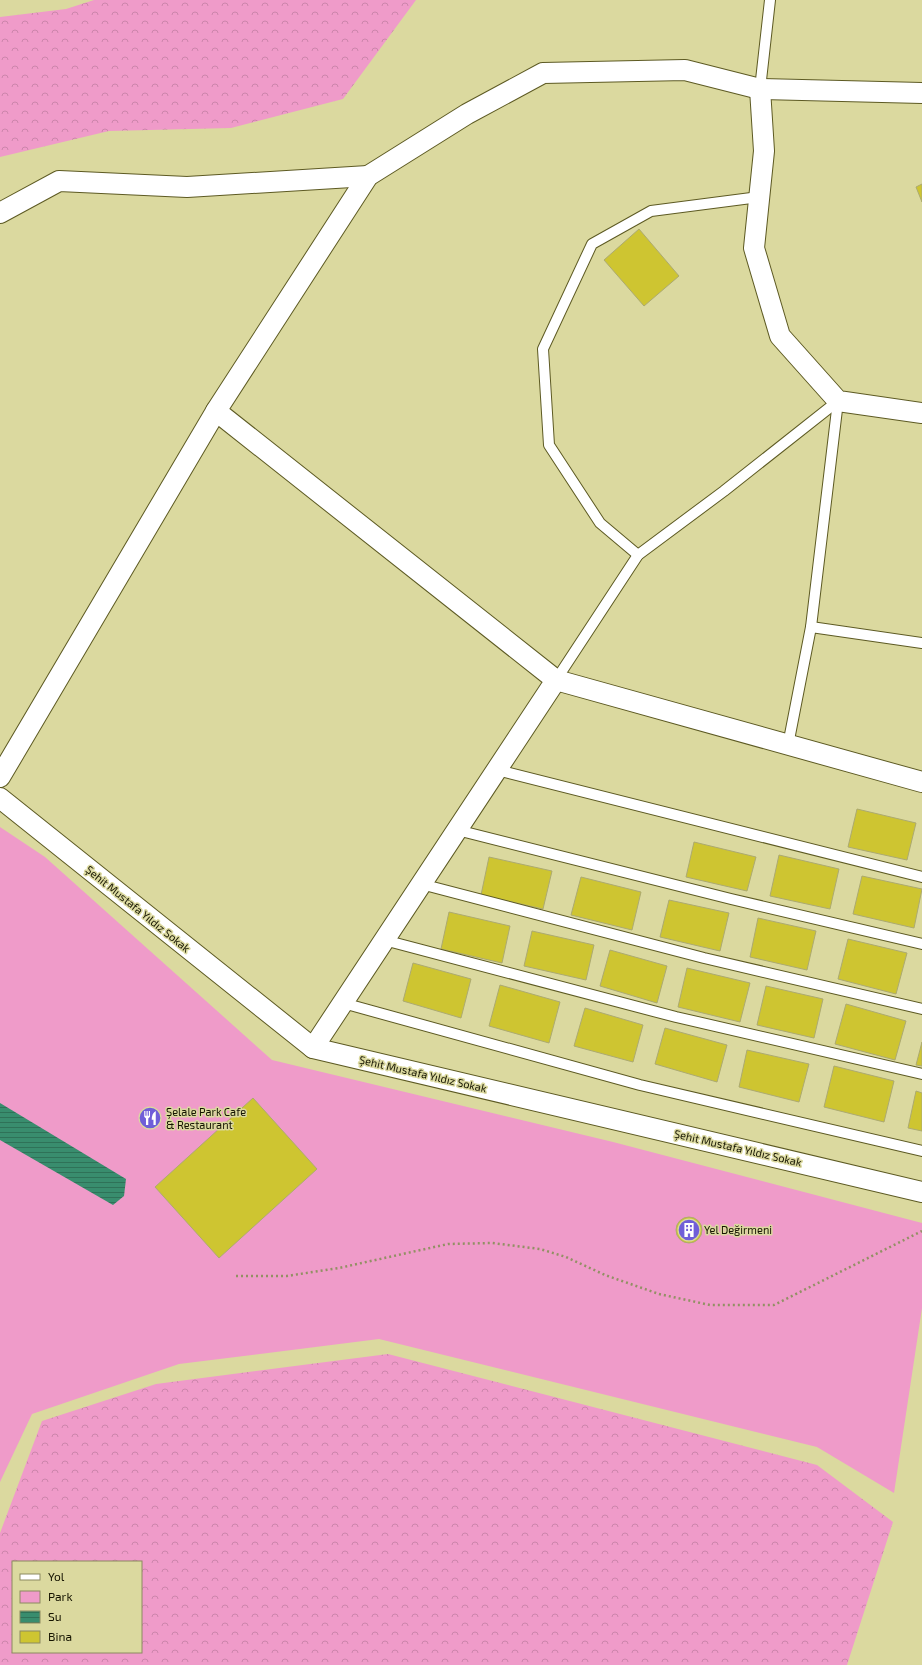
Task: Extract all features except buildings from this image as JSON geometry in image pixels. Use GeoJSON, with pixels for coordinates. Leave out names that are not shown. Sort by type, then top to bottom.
{"type":"FeatureCollection","features":[{"type":"Feature","properties":{"kind":"street"},"geometry":{"type":"LineString","coordinates":[[0,777],[216,411],[368,176],[467,114],[543,73],[685,70],[760,89],[922,93]]}},
{"type":"Feature","properties":{"kind":"street"},"geometry":{"type":"LineString","coordinates":[[760,89],[764,151],[754,248],[780,336],[838,401],[922,413]]}},
{"type":"Feature","properties":{"kind":"street"},"geometry":{"type":"LineString","coordinates":[[0,213],[59,181],[187,187],[368,176]]}},
{"type":"Feature","properties":{"kind":"street"},"geometry":{"type":"LineString","coordinates":[[216,411],[556,680],[922,782]]}},
{"type":"Feature","properties":{"kind":"street"},"geometry":{"type":"LineString","coordinates":[[312,1048],[556,680]]}},
{"type":"Feature","properties":{"kind":"street","name":"Şehit Mustafa Yıldız Sokak"},"geometry":{"type":"LineString","coordinates":[[0,798],[312,1048],[922,1192]]}},
{"type":"Feature","properties":{"kind":"lane"},"geometry":{"type":"LineString","coordinates":[[760,89],[770,0]]}},
{"type":"Feature","properties":{"kind":"lane"},"geometry":{"type":"LineString","coordinates":[[638,555],[600,523],[549,445],[543,349],[592,244],[651,211],[759,197]]}},
{"type":"Feature","properties":{"kind":"lane"},"geometry":{"type":"LineString","coordinates":[[556,680],[638,555],[724,491],[838,401]]}},
{"type":"Feature","properties":{"kind":"lane"},"geometry":{"type":"LineString","coordinates":[[788,745],[811,627],[838,401]]}},
{"type":"Feature","properties":{"kind":"lane"},"geometry":{"type":"LineString","coordinates":[[811,627],[922,643]]}},
{"type":"Feature","properties":{"kind":"lane"},"geometry":{"type":"LineString","coordinates":[[497,770],[922,877]]}},
{"type":"Feature","properties":{"kind":"lane"},"geometry":{"type":"LineString","coordinates":[[457,830],[731,899],[922,944]]}},
{"type":"Feature","properties":{"kind":"lane"},"geometry":{"type":"LineString","coordinates":[[421,884],[704,958],[922,1009]]}},
{"type":"Feature","properties":{"kind":"lane"},"geometry":{"type":"LineString","coordinates":[[384,940],[676,1017],[922,1074]]}},
{"type":"Feature","properties":{"kind":"lane"},"geometry":{"type":"LineString","coordinates":[[343,1002],[640,1085],[922,1151]]}},
{"type":"Feature","properties":{"kind":"path"},"geometry":{"type":"LineString","coordinates":[[236,1276],[287,1276],[339,1268],[448,1244],[492,1243],[540,1249],[566,1257],[606,1275],[666,1296],[710,1305],[774,1305],[922,1231]]}},
{"type":"Feature","properties":{"kind":"green space"},"geometry":{"type":"Polygon","coordinates":[[[94,0],[416,0],[343,99],[231,128],[109,131],[0,157],[0,17],[66,9],[94,0]]]}},
{"type":"Feature","properties":{"kind":"green space"},"geometry":{"type":"Polygon","coordinates":[[[0,827],[45,857],[272,1060],[613,1142],[922,1223],[922,1308],[894,1493],[817,1447],[379,1339],[179,1364],[32,1414],[0,1482],[0,827]]]}},
{"type":"Feature","properties":{"kind":"green space"},"geometry":{"type":"Polygon","coordinates":[[[388,1354],[817,1465],[893,1522],[847,1665],[0,1665],[0,1533],[42,1421],[156,1384],[388,1354]]]}},
{"type":"Feature","properties":{"kind":"water"},"geometry":{"type":"Polygon","coordinates":[[[0,1103],[126,1179],[124,1196],[113,1205],[0,1140],[0,1103]]]}},
{"type":"Feature","properties":{"kind":"place","name":"Şelale Park Cafe & Restaurant"},"geometry":{"type":"Point","coordinates":[150,1118]}},
{"type":"Feature","properties":{"kind":"place","name":"Yel Değirmeni"},"geometry":{"type":"Point","coordinates":[689,1230]}}]}
